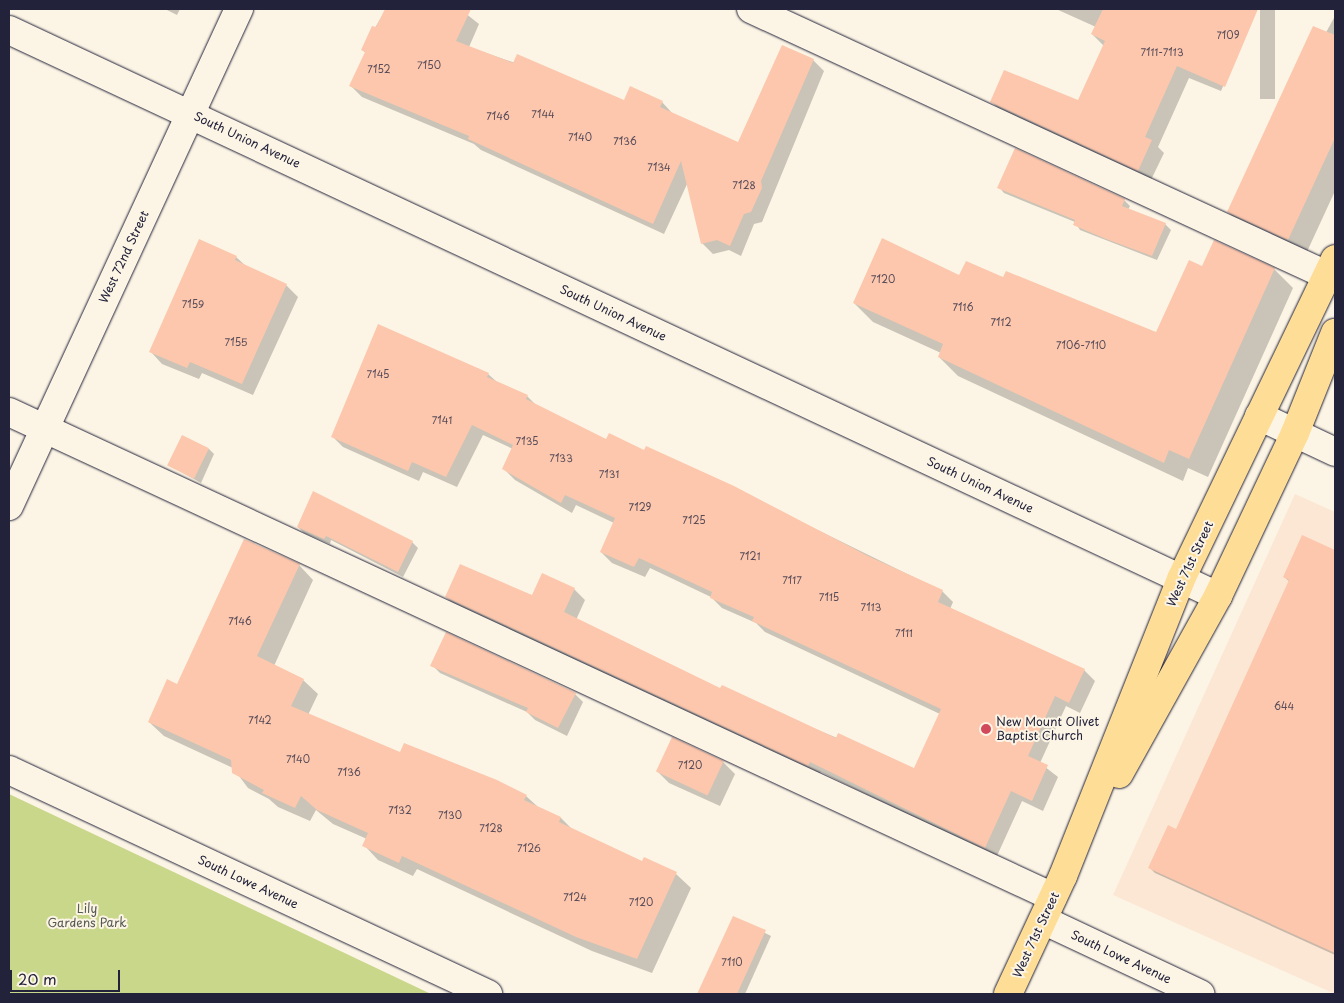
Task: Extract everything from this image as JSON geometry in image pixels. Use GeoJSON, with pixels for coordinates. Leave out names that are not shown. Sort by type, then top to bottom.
{"type":"FeatureCollection","features":[{"type":"Feature","properties":{"kind":"main road","name":"West 71st Street"},"geometry":{"type":"LineString","coordinates":[[1008,994],[1053,898],[1181,579],[1259,416],[1332,271]]}},
{"type":"Feature","properties":{"kind":"main road","name":"West 71st Street"},"geometry":{"type":"LineString","coordinates":[[1053,898],[1218,596],[1295,433],[1335,333]]}},
{"type":"Feature","properties":{"kind":"street","name":"West 72nd Street"},"geometry":{"type":"LineString","coordinates":[[9,506],[239,9]]}},
{"type":"Feature","properties":{"kind":"street"},"geometry":{"type":"LineString","coordinates":[[751,9],[1332,271]]}},
{"type":"Feature","properties":{"kind":"street","name":"South Union Avenue"},"geometry":{"type":"LineString","coordinates":[[9,30],[1218,596]]}},
{"type":"Feature","properties":{"kind":"street","name":"South Lowe Avenue"},"geometry":{"type":"LineString","coordinates":[[9,412],[1053,898],[1200,994]]}},
{"type":"Feature","properties":{"kind":"street"},"geometry":{"type":"LineString","coordinates":[[1259,416],[1335,452]]}},
{"type":"Feature","properties":{"kind":"street","name":"South Lowe Avenue"},"geometry":{"type":"LineString","coordinates":[[9,770],[488,994]]}},
{"type":"Feature","properties":{"kind":"shaded area"},"geometry":{"type":"Polygon","coordinates":[[[1295,494],[1335,512],[1335,994],[1113,895],[1295,494]]]}},
{"type":"Feature","properties":{"kind":"green space","name":"Lily Gardens Park"},"geometry":{"type":"Polygon","coordinates":[[[9,794],[431,994],[9,994],[9,794]]]}},
{"type":"Feature","properties":{"kind":"building"},"geometry":{"type":"Polygon","coordinates":[[[385,9],[471,9],[456,41],[513,63],[517,54],[624,100],[630,86],[663,101],[660,107],[738,142],[782,45],[814,59],[761,181],[762,188],[751,212],[744,214],[730,246],[717,240],[701,244],[681,161],[653,224],[468,139],[469,136],[349,86],[365,52],[361,50],[372,26],[376,27],[385,9]]]}},
{"type":"Feature","properties":{"kind":"building"},"geometry":{"type":"Polygon","coordinates":[[[1103,9],[1258,9],[1225,87],[1177,66],[1145,137],[1152,140],[1138,171],[990,102],[1004,70],[1078,100],[1105,41],[1091,34],[1103,9]]]}},
{"type":"Feature","properties":{"kind":"building"},"geometry":{"type":"Polygon","coordinates":[[[1313,26],[1335,35],[1335,138],[1288,240],[1227,212],[1313,26]]]}},
{"type":"Feature","properties":{"kind":"building"},"geometry":{"type":"Polygon","coordinates":[[[1015,148],[1125,199],[1122,206],[1166,223],[1152,256],[1073,225],[1075,220],[997,188],[1015,148]]]}},
{"type":"Feature","properties":{"kind":"building"},"geometry":{"type":"Polygon","coordinates":[[[882,238],[959,275],[966,261],[1003,277],[1006,271],[1156,332],[1189,260],[1202,266],[1214,240],[1275,268],[1189,459],[1169,450],[1164,463],[938,357],[943,344],[853,303],[882,238]]]}},
{"type":"Feature","properties":{"kind":"building"},"geometry":{"type":"Polygon","coordinates":[[[199,239],[237,256],[235,260],[287,284],[242,384],[190,362],[187,368],[149,352],[199,239]]]}},
{"type":"Feature","properties":{"kind":"building"},"geometry":{"type":"Polygon","coordinates":[[[378,324],[489,373],[487,377],[528,395],[526,399],[606,439],[609,433],[644,450],[646,446],[734,486],[868,556],[943,590],[938,602],[1085,669],[1069,703],[1055,696],[1028,756],[1048,765],[1032,801],[1011,791],[985,848],[810,762],[808,766],[445,597],[460,564],[532,595],[542,573],[575,588],[564,612],[720,688],[722,685],[836,738],[838,733],[914,768],[941,709],[752,621],[754,617],[710,598],[712,592],[639,558],[634,567],[600,552],[615,518],[565,495],[561,503],[502,469],[513,445],[472,425],[446,477],[412,462],[408,471],[331,437],[378,324]]]}},
{"type":"Feature","properties":{"kind":"building"},"geometry":{"type":"Polygon","coordinates":[[[182,435],[209,448],[194,479],[167,466],[182,435]]]}},
{"type":"Feature","properties":{"kind":"building"},"geometry":{"type":"Polygon","coordinates":[[[313,491],[413,541],[398,572],[326,536],[324,539],[297,527],[313,491]]]}},
{"type":"Feature","properties":{"kind":"building"},"geometry":{"type":"Polygon","coordinates":[[[1302,535],[1335,550],[1335,953],[1148,868],[1168,825],[1176,829],[1289,580],[1283,577],[1302,535]]]}},
{"type":"Feature","properties":{"kind":"building"},"geometry":{"type":"Polygon","coordinates":[[[244,539],[300,564],[257,656],[304,679],[291,706],[400,752],[404,743],[497,780],[527,795],[524,800],[561,817],[559,822],[642,861],[644,857],[677,872],[637,959],[576,937],[402,856],[399,863],[362,846],[368,833],[317,810],[301,796],[295,808],[262,793],[264,790],[232,773],[231,760],[148,722],[167,679],[177,684],[244,539]]]}},
{"type":"Feature","properties":{"kind":"building"},"geometry":{"type":"Polygon","coordinates":[[[446,632],[576,693],[558,728],[526,712],[528,708],[430,666],[446,632]]]}},
{"type":"Feature","properties":{"kind":"building"},"geometry":{"type":"Polygon","coordinates":[[[672,737],[724,761],[708,796],[656,771],[672,737]]]}},
{"type":"Feature","properties":{"kind":"building"},"geometry":{"type":"Polygon","coordinates":[[[733,916],[766,930],[737,994],[697,994],[733,916]]]}},
{"type":"Feature","properties":{"kind":"place","name":"New Mount Olivet Baptist Church"},"geometry":{"type":"Point","coordinates":[986,729]}}]}
